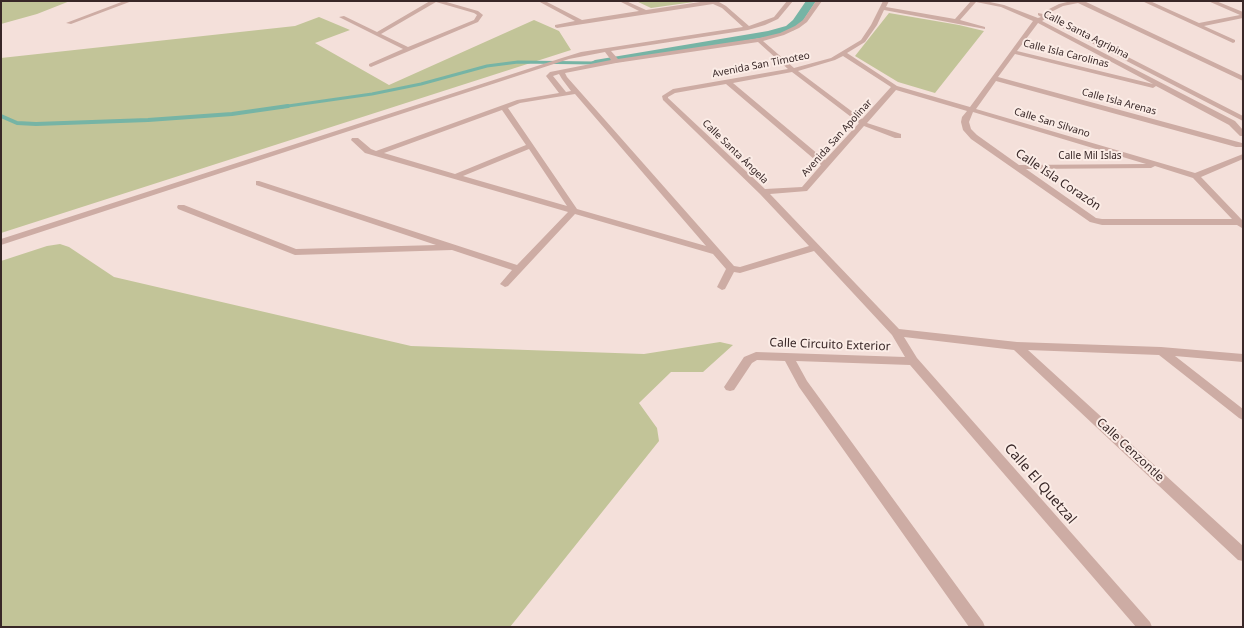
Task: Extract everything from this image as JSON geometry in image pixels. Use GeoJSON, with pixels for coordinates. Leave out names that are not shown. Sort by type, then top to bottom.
{"type":"FeatureCollection","features":[{"type":"Feature","properties":{"kind":"street"},"geometry":{"type":"LineString","coordinates":[[69,23],[129,1]]}},
{"type":"Feature","properties":{"kind":"street"},"geometry":{"type":"LineString","coordinates":[[371,65],[476,21],[480,15],[476,12],[436,1],[377,34]]}},
{"type":"Feature","properties":{"kind":"street"},"geometry":{"type":"LineString","coordinates":[[541,1],[581,22]]}},
{"type":"Feature","properties":{"kind":"street"},"geometry":{"type":"LineString","coordinates":[[622,1],[646,12]]}},
{"type":"Feature","properties":{"kind":"street"},"geometry":{"type":"LineString","coordinates":[[1,242],[581,54],[748,28],[763,24],[776,18],[790,1]]}},
{"type":"Feature","properties":{"kind":"street"},"geometry":{"type":"LineString","coordinates":[[564,94],[549,76],[552,73],[616,61],[759,40],[782,34],[806,21],[820,1]]}},
{"type":"Feature","properties":{"kind":"street","name":"Avenida San Timoteo"},"geometry":{"type":"LineString","coordinates":[[682,89],[793,70],[828,61],[844,54],[863,41],[874,25],[886,1]]}},
{"type":"Feature","properties":{"kind":"street"},"geometry":{"type":"LineString","coordinates":[[956,21],[974,1]]}},
{"type":"Feature","properties":{"kind":"street"},"geometry":{"type":"LineString","coordinates":[[977,1],[1014,10]]}},
{"type":"Feature","properties":{"kind":"street"},"geometry":{"type":"LineString","coordinates":[[1036,21],[1060,5],[1078,1],[1243,79]]}},
{"type":"Feature","properties":{"kind":"street"},"geometry":{"type":"LineString","coordinates":[[1145,1],[1233,41]]}},
{"type":"Feature","properties":{"kind":"street"},"geometry":{"type":"LineString","coordinates":[[1211,1],[1243,15]]}},
{"type":"Feature","properties":{"kind":"street"},"geometry":{"type":"LineString","coordinates":[[557,26],[716,2],[748,28]]}},
{"type":"Feature","properties":{"kind":"street"},"geometry":{"type":"LineString","coordinates":[[882,8],[956,21],[984,28]]}},
{"type":"Feature","properties":{"kind":"street","name":"Calle Santa Agripina"},"geometry":{"type":"LineString","coordinates":[[1014,10],[1046,14],[1185,90],[1243,119]]}},
{"type":"Feature","properties":{"kind":"street","name":"Calle Santa Agripina"},"geometry":{"type":"LineString","coordinates":[[1014,10],[1232,123],[1243,134]]}},
{"type":"Feature","properties":{"kind":"street"},"geometry":{"type":"LineString","coordinates":[[1198,25],[1243,15]]}},
{"type":"Feature","properties":{"kind":"street"},"geometry":{"type":"LineString","coordinates":[[342,17],[409,50]]}},
{"type":"Feature","properties":{"kind":"street","name":"Calle Isla Corazón"},"geometry":{"type":"LineString","coordinates":[[1036,21],[972,109],[965,122],[967,130],[974,137],[1093,220],[1102,222],[1241,224]]}},
{"type":"Feature","properties":{"kind":"street"},"geometry":{"type":"LineString","coordinates":[[759,40],[793,70],[864,124],[898,136]]}},
{"type":"Feature","properties":{"kind":"street"},"geometry":{"type":"LineString","coordinates":[[606,50],[616,61]]}},
{"type":"Feature","properties":{"kind":"street","name":"Calle Isla Carolinas"},"geometry":{"type":"LineString","coordinates":[[1013,52],[1170,90],[1185,90]]}},
{"type":"Feature","properties":{"kind":"street","name":"Calle San Silvano"},"geometry":{"type":"LineString","coordinates":[[844,54],[896,87],[1196,176]]}},
{"type":"Feature","properties":{"kind":"street"},"geometry":{"type":"LineString","coordinates":[[561,71],[577,92],[731,269],[740,270],[816,247]]}},
{"type":"Feature","properties":{"kind":"street","name":"Calle Isla Arenas"},"geometry":{"type":"LineString","coordinates":[[994,78],[1241,147]]}},
{"type":"Feature","properties":{"kind":"street"},"geometry":{"type":"LineString","coordinates":[[727,81],[826,165]]}},
{"type":"Feature","properties":{"kind":"street","name":"Avenida San Apolinar"},"geometry":{"type":"LineString","coordinates":[[763,192],[801,190],[864,124],[896,87]]}},
{"type":"Feature","properties":{"kind":"street","name":"Calle Santa Ángela"},"geometry":{"type":"LineString","coordinates":[[682,89],[668,94],[665,96],[665,99],[763,192],[896,332]]}},
{"type":"Feature","properties":{"kind":"street"},"geometry":{"type":"LineString","coordinates":[[378,153],[519,102],[577,92]]}},
{"type":"Feature","properties":{"kind":"street"},"geometry":{"type":"LineString","coordinates":[[504,107],[574,210]]}},
{"type":"Feature","properties":{"kind":"street"},"geometry":{"type":"LineString","coordinates":[[1241,147],[1236,138],[1243,134]]}},
{"type":"Feature","properties":{"kind":"street"},"geometry":{"type":"LineString","coordinates":[[355,140],[364,149],[716,252]]}},
{"type":"Feature","properties":{"kind":"street"},"geometry":{"type":"LineString","coordinates":[[456,176],[530,146]]}},
{"type":"Feature","properties":{"kind":"street"},"geometry":{"type":"LineString","coordinates":[[1241,224],[1196,176],[1243,156]]}},
{"type":"Feature","properties":{"kind":"street","name":"Calle Mil Islas"},"geometry":{"type":"LineString","coordinates":[[1017,166],[1162,166]]}},
{"type":"Feature","properties":{"kind":"street"},"geometry":{"type":"LineString","coordinates":[[259,183],[519,269]]}},
{"type":"Feature","properties":{"kind":"street"},"geometry":{"type":"LineString","coordinates":[[181,206],[296,252],[452,247]]}},
{"type":"Feature","properties":{"kind":"street"},"geometry":{"type":"LineString","coordinates":[[504,284],[574,210]]}},
{"type":"Feature","properties":{"kind":"street"},"geometry":{"type":"LineString","coordinates":[[722,287],[731,269]]}},
{"type":"Feature","properties":{"kind":"street"},"geometry":{"type":"LineString","coordinates":[[896,332],[1017,346],[1161,351],[1243,358]]}},
{"type":"Feature","properties":{"kind":"street","name":"Calle El Quetzal"},"geometry":{"type":"LineString","coordinates":[[896,332],[913,360],[1146,627]]}},
{"type":"Feature","properties":{"kind":"street","name":"Calle Cenzontle"},"geometry":{"type":"LineString","coordinates":[[1017,346],[1243,555]]}},
{"type":"Feature","properties":{"kind":"street"},"geometry":{"type":"LineString","coordinates":[[1161,351],[1243,415]]}},
{"type":"Feature","properties":{"kind":"street","name":"Calle Circuito Exterior"},"geometry":{"type":"LineString","coordinates":[[730,387],[748,360],[756,356],[913,360]]}},
{"type":"Feature","properties":{"kind":"street"},"geometry":{"type":"LineString","coordinates":[[788,356],[803,384],[978,627]]}},
{"type":"Feature","properties":{"kind":"green space"},"geometry":{"type":"Polygon","coordinates":[[[1,1],[70,1],[37,14],[1,24],[1,1]]]}},
{"type":"Feature","properties":{"kind":"green space"},"geometry":{"type":"Polygon","coordinates":[[[636,1],[701,1],[651,8],[636,1]]]}},
{"type":"Feature","properties":{"kind":"green space"},"geometry":{"type":"Polygon","coordinates":[[[889,13],[959,25],[984,31],[935,93],[898,82],[855,56],[889,13]]]}},
{"type":"Feature","properties":{"kind":"green space"},"geometry":{"type":"Polygon","coordinates":[[[319,17],[350,30],[315,43],[389,85],[534,20],[559,31],[571,50],[1,233],[1,58],[295,26],[319,17]]]}},
{"type":"Feature","properties":{"kind":"green space"},"geometry":{"type":"Polygon","coordinates":[[[60,244],[69,247],[114,277],[411,346],[644,354],[720,342],[733,345],[703,372],[671,372],[639,403],[657,428],[659,441],[510,627],[1,627],[1,261],[47,246],[60,244]]]}},
{"type":"Feature","properties":{"kind":"waterway"},"geometry":{"type":"LineString","coordinates":[[595,63],[769,34],[790,28],[797,22],[811,1]]}},
{"type":"Feature","properties":{"kind":"waterway"},"geometry":{"type":"LineString","coordinates":[[1,116],[17,123],[36,124],[148,120],[232,114],[372,94],[421,84],[487,66],[518,62],[595,63]]}}]}
